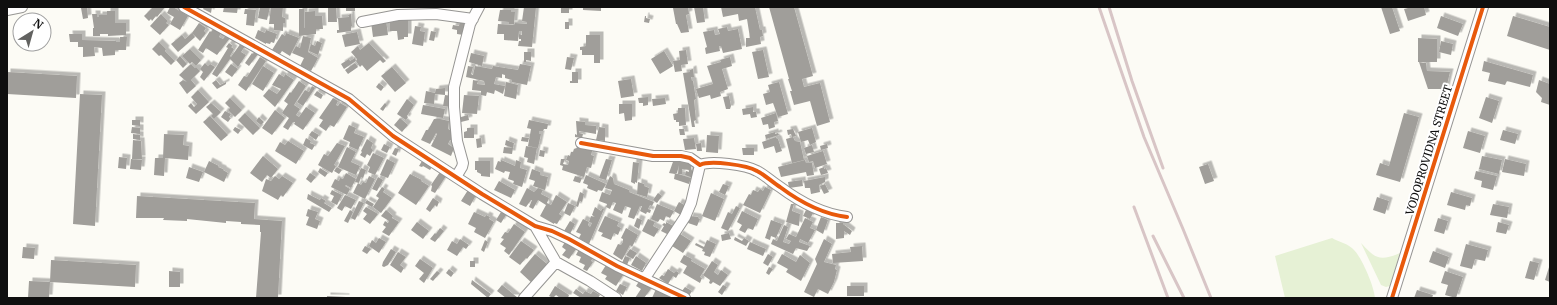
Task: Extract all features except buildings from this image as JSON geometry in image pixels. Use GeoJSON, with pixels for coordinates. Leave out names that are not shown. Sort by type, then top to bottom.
{"type":"FeatureCollection","features":[{"type":"Feature","properties":{"kind":"street"},"geometry":{"type":"LineString","coordinates":[[7,10],[22,7]]}},
{"type":"Feature","properties":{"kind":"street"},"geometry":{"type":"LineString","coordinates":[[184,7],[349,100],[393,136],[535,226],[552,231],[569,239],[617,266],[685,298]]}},
{"type":"Feature","properties":{"kind":"street"},"geometry":{"type":"LineString","coordinates":[[456,177],[463,163],[457,141],[454,87],[473,19],[480,7]]}},
{"type":"Feature","properties":{"kind":"street","name":"VODOPROVIDNA STREET"},"geometry":{"type":"LineString","coordinates":[[1392,298],[1483,7]]}},
{"type":"Feature","properties":{"kind":"street"},"geometry":{"type":"LineString","coordinates":[[362,22],[398,15],[436,14],[473,19]]}},
{"type":"Feature","properties":{"kind":"street"},"geometry":{"type":"LineString","coordinates":[[581,143],[653,156],[681,156],[690,158],[700,165]]}},
{"type":"Feature","properties":{"kind":"street"},"geometry":{"type":"LineString","coordinates":[[700,165],[706,163],[719,163],[756,170],[793,197],[809,206],[834,216],[847,217]]}},
{"type":"Feature","properties":{"kind":"street"},"geometry":{"type":"LineString","coordinates":[[645,278],[685,216],[700,165]]}},
{"type":"Feature","properties":{"kind":"street"},"geometry":{"type":"LineString","coordinates":[[535,226],[556,262],[590,281],[616,298]]}},
{"type":"Feature","properties":{"kind":"street"},"geometry":{"type":"LineString","coordinates":[[524,298],[556,262]]}},
{"type":"Feature","properties":{"kind":"green space"},"geometry":{"type":"Polygon","coordinates":[[[1332,238],[1349,246],[1357,254],[1370,280],[1375,298],[1285,298],[1275,256],[1332,238]]]}},
{"type":"Feature","properties":{"kind":"green space"},"geometry":{"type":"Polygon","coordinates":[[[1361,243],[1370,252],[1378,257],[1382,258],[1393,256],[1400,253],[1390,286],[1386,287],[1381,285],[1361,243]]]}},
{"type":"Feature","properties":{"kind":"railway"},"geometry":{"type":"LineString","coordinates":[[1099,7],[1144,137],[1211,298]]}},
{"type":"Feature","properties":{"kind":"railway"},"geometry":{"type":"LineString","coordinates":[[1109,7],[1132,81],[1163,168]]}},
{"type":"Feature","properties":{"kind":"railway"},"geometry":{"type":"LineString","coordinates":[[1134,207],[1168,298]]}},
{"type":"Feature","properties":{"kind":"railway"},"geometry":{"type":"LineString","coordinates":[[1153,236],[1184,298]]}},
{"type":"Feature","properties":{"kind":"cycle path"},"geometry":{"type":"LineString","coordinates":[[184,7],[349,99],[393,136],[482,194],[535,226],[552,231],[569,239],[617,266],[685,298]]}},
{"type":"Feature","properties":{"kind":"cycle path"},"geometry":{"type":"LineString","coordinates":[[1392,298],[1483,7]]}},
{"type":"Feature","properties":{"kind":"cycle path"},"geometry":{"type":"LineString","coordinates":[[581,143],[653,156],[681,156],[690,158],[700,165],[720,163],[745,167],[760,173],[795,198],[820,210],[847,217]]}}]}
